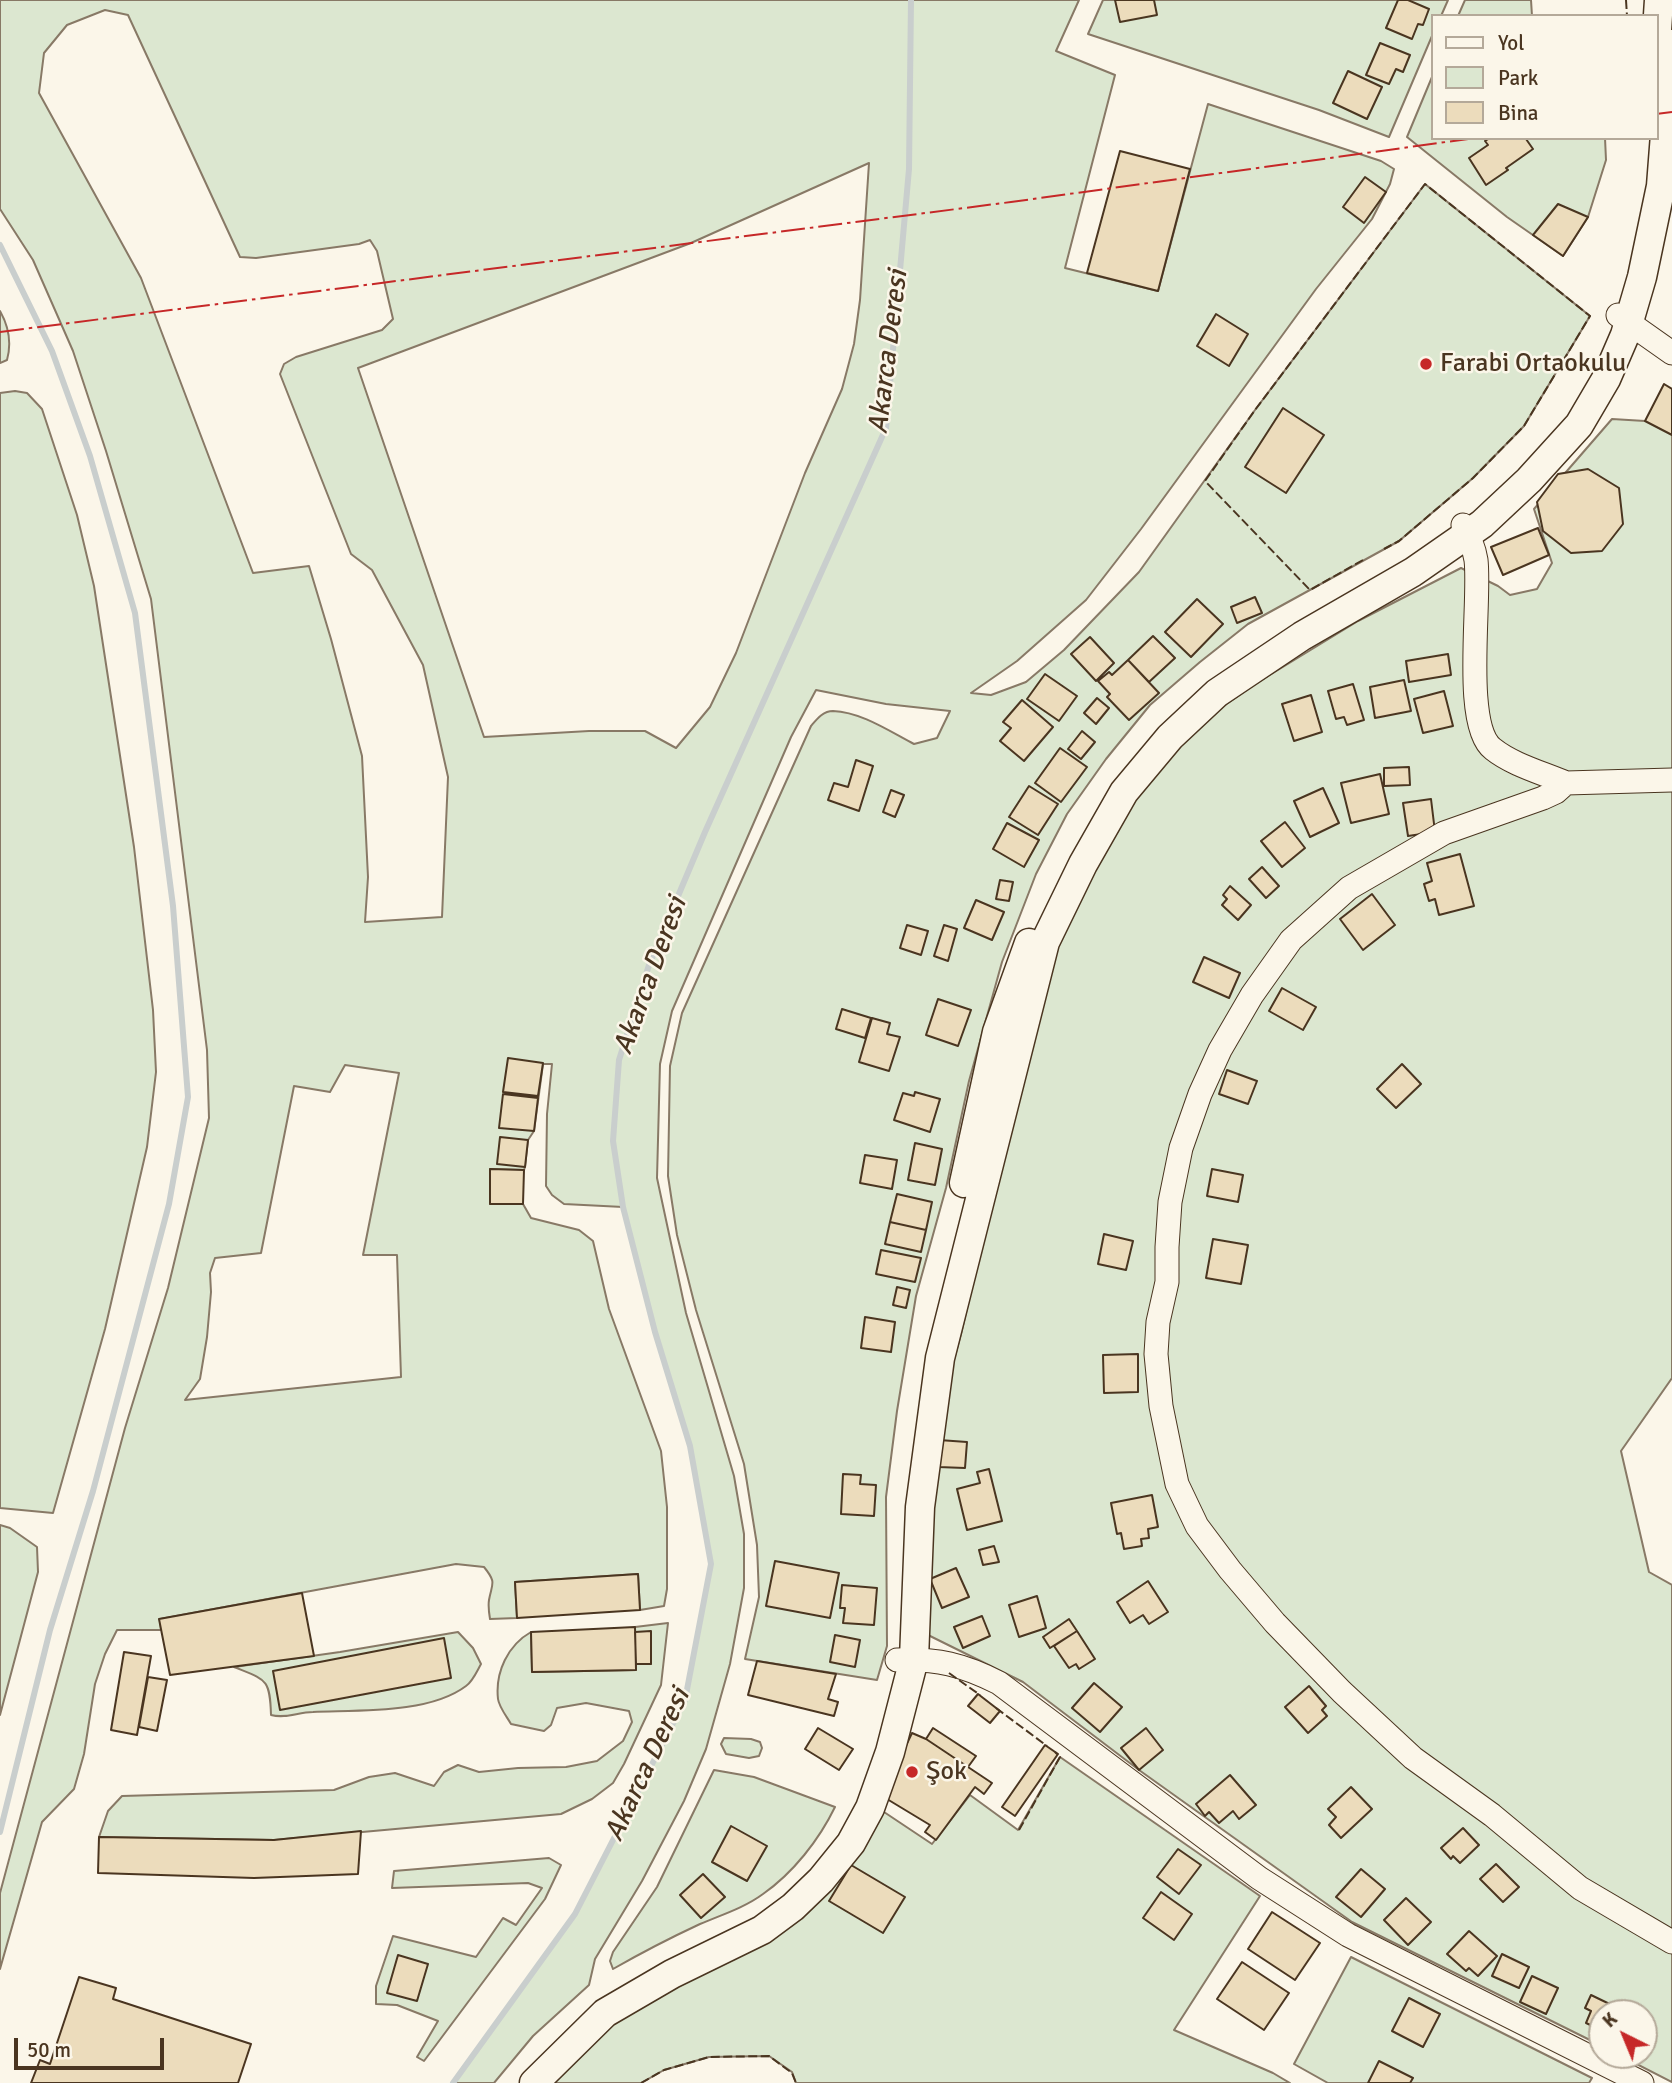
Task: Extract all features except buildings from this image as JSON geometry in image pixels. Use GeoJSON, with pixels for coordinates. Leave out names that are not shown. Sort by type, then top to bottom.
{"type":"FeatureCollection","features":[{"type":"Feature","properties":{"kind":"main road"},"geometry":{"type":"LineString","coordinates":[[534,2083],[605,2013],[672,1974],[762,1930],[793,1907],[821,1880],[851,1843],[870,1808],[890,1752],[905,1659],[901,1626],[903,1514],[913,1422],[998,1032],[1026,950],[1063,869],[1103,798],[1135,753],[1196,692],[1272,637],[1465,530],[1543,445],[1597,364],[1642,277],[1661,186],[1670,98],[1672,44]]}},
{"type":"Feature","properties":{"kind":"main road"},"geometry":{"type":"LineString","coordinates":[[1623,318],[1628,277],[1640,223],[1650,140]]}},
{"type":"Feature","properties":{"kind":"main road"},"geometry":{"type":"LineString","coordinates":[[514,2083],[603,1995],[658,1965],[749,1922],[771,1908],[793,1888],[813,1866],[850,1805],[877,1745],[905,1659]]}},
{"type":"Feature","properties":{"kind":"street"},"geometry":{"type":"LineString","coordinates":[[1623,318],[1672,353]]}},
{"type":"Feature","properties":{"kind":"street"},"geometry":{"type":"LineString","coordinates":[[1465,530],[1476,557],[1478,582],[1474,659],[1476,702],[1482,735],[1491,748],[1566,783],[1672,780]]}},
{"type":"Feature","properties":{"kind":"street"},"geometry":{"type":"LineString","coordinates":[[1566,783],[1543,799],[1444,833],[1349,888],[1291,940],[1270,967],[1220,1050],[1200,1094],[1181,1148],[1170,1202],[1167,1282],[1158,1322],[1156,1354],[1167,1441],[1177,1484],[1196,1526],[1275,1623],[1342,1692],[1413,1758],[1492,1815],[1580,1888],[1672,1942]]}},
{"type":"Feature","properties":{"kind":"street"},"geometry":{"type":"LineString","coordinates":[[905,1659],[943,1662],[973,1669],[999,1684],[1259,1878],[1348,1935],[1642,2083]]}},
{"type":"Feature","properties":{"kind":"green space"},"geometry":{"type":"Polygon","coordinates":[[[0,0],[1079,0],[1056,51],[1115,75],[1065,268],[1158,291],[1208,104],[1381,161],[1394,169],[1390,184],[1372,219],[1316,289],[1086,600],[1017,661],[971,693],[991,695],[1026,682],[1064,650],[1139,572],[1255,410],[1425,184],[1590,316],[1524,426],[1473,478],[1399,541],[1248,624],[1200,662],[1150,705],[1106,759],[1067,814],[1036,874],[1002,962],[969,1081],[946,1188],[916,1296],[886,1497],[887,1646],[877,1680],[745,1659],[759,1597],[757,1545],[744,1464],[696,1310],[677,1235],[668,1176],[670,1066],[682,1013],[811,726],[826,712],[843,712],[875,723],[914,744],[937,738],[950,711],[886,704],[816,690],[791,737],[672,1011],[660,1064],[657,1178],[686,1313],[734,1476],[744,1534],[744,1588],[730,1664],[706,1749],[684,1801],[642,1881],[595,1959],[589,1985],[533,2036],[494,2083],[453,2083],[575,1914],[685,1700],[711,1564],[690,1446],[655,1332],[623,1207],[564,1204],[552,1195],[546,1186],[547,1114],[552,1064],[543,1064],[534,1131],[528,1140],[524,1170],[490,1169],[490,1204],[523,1204],[531,1218],[579,1230],[593,1241],[609,1309],[661,1451],[667,1507],[667,1589],[664,1606],[640,1610],[638,1574],[515,1582],[517,1618],[490,1619],[491,1577],[484,1567],[456,1564],[160,1619],[161,1630],[117,1630],[95,1684],[84,1754],[74,1789],[42,1822],[0,1969],[0,1893],[125,1428],[168,1288],[209,1118],[207,1050],[151,599],[73,351],[33,260],[0,209],[0,0]],[[105,10],[67,25],[44,53],[39,93],[141,278],[253,573],[309,566],[362,756],[368,877],[365,922],[442,917],[448,777],[423,665],[372,570],[351,554],[280,374],[284,364],[296,357],[382,330],[393,319],[377,251],[370,240],[359,244],[256,258],[240,257],[128,15],[105,10]],[[869,163],[691,243],[358,368],[484,737],[645,731],[676,748],[710,707],[736,653],[805,473],[842,389],[854,344],[860,300],[869,163]],[[345,1065],[330,1092],[294,1086],[261,1253],[215,1258],[210,1273],[207,1337],[200,1379],[185,1400],[401,1377],[397,1255],[363,1255],[399,1073],[345,1065]]]}},
{"type":"Feature","properties":{"kind":"green space"},"geometry":{"type":"Polygon","coordinates":[[[1103,0],[1448,0],[1442,14],[1430,14],[1430,41],[1389,137],[1319,110],[1088,34],[1103,0]]]}},
{"type":"Feature","properties":{"kind":"green space"},"geometry":{"type":"Polygon","coordinates":[[[1465,0],[1531,0],[1532,14],[1459,14],[1465,0]]]}},
{"type":"Feature","properties":{"kind":"green space"},"geometry":{"type":"Polygon","coordinates":[[[1430,82],[1430,140],[1605,140],[1606,160],[1588,217],[1563,256],[1507,217],[1407,137],[1430,82]]]}},
{"type":"Feature","properties":{"kind":"green space"},"geometry":{"type":"Polygon","coordinates":[[[0,311],[6,323],[9,353],[7,360],[0,363],[0,311]]]}},
{"type":"Feature","properties":{"kind":"green space"},"geometry":{"type":"Polygon","coordinates":[[[0,393],[27,393],[42,409],[77,515],[94,586],[134,847],[153,1010],[156,1072],[147,1147],[105,1329],[53,1513],[0,1508],[0,393]]]}},
{"type":"Feature","properties":{"kind":"green space"},"geometry":{"type":"Polygon","coordinates":[[[1672,413],[1672,1378],[1621,1451],[1649,1572],[1672,1585],[1672,2082],[1646,2069],[1658,2069],[1658,1999],[1588,1999],[1588,2039],[1352,1922],[1139,1770],[1023,1682],[926,1634],[927,1583],[941,1406],[961,1334],[1046,968],[1126,809],[1198,724],[1255,684],[1358,621],[1461,568],[1510,595],[1537,589],[1552,563],[1534,509],[1612,419],[1645,421],[1672,413]]]}},
{"type":"Feature","properties":{"kind":"green space"},"geometry":{"type":"Polygon","coordinates":[[[0,1525],[10,1528],[37,1547],[38,1572],[0,1715],[0,1525]]]}},
{"type":"Feature","properties":{"kind":"green space"},"geometry":{"type":"Polygon","coordinates":[[[668,1623],[661,1685],[624,1764],[613,1783],[592,1799],[561,1814],[274,1840],[99,1837],[108,1811],[122,1796],[334,1790],[369,1777],[395,1773],[434,1786],[444,1772],[458,1765],[479,1772],[566,1767],[597,1761],[623,1741],[632,1722],[629,1711],[586,1703],[557,1708],[551,1725],[544,1731],[511,1724],[498,1699],[499,1679],[505,1660],[516,1644],[531,1632],[532,1672],[636,1670],[636,1664],[651,1664],[651,1632],[635,1632],[635,1627],[668,1623]]]}},
{"type":"Feature","properties":{"kind":"green space"},"geometry":{"type":"Polygon","coordinates":[[[458,1632],[473,1648],[481,1664],[475,1676],[466,1686],[451,1695],[413,1706],[271,1715],[269,1694],[264,1682],[234,1667],[340,1652],[458,1632]]]}},
{"type":"Feature","properties":{"kind":"green space"},"geometry":{"type":"Polygon","coordinates":[[[724,1738],[760,1742],[762,1748],[759,1756],[749,1758],[726,1754],[721,1744],[724,1738]]]}},
{"type":"Feature","properties":{"kind":"green space"},"geometry":{"type":"Polygon","coordinates":[[[1060,1757],[1260,1896],[1174,2030],[1290,2083],[796,2083],[792,2072],[769,2056],[709,2057],[664,2070],[641,2083],[551,2083],[616,2022],[726,1957],[881,1810],[932,1844],[970,1795],[1018,1830],[1060,1757]]]}},
{"type":"Feature","properties":{"kind":"green space"},"geometry":{"type":"Polygon","coordinates":[[[714,1770],[754,1777],[835,1807],[804,1855],[785,1876],[763,1894],[613,1969],[610,1961],[613,1952],[657,1887],[714,1770]]]}},
{"type":"Feature","properties":{"kind":"green space"},"geometry":{"type":"Polygon","coordinates":[[[549,1858],[561,1865],[545,1899],[424,2061],[417,2057],[438,2021],[397,2005],[376,2004],[376,1986],[393,1936],[476,1957],[503,1918],[516,1925],[542,1888],[528,1883],[392,1888],[394,1871],[549,1858]]]}},
{"type":"Feature","properties":{"kind":"green space"},"geometry":{"type":"Polygon","coordinates":[[[1351,1957],[1592,2078],[1589,2083],[1328,2083],[1294,2064],[1351,1957]]]}},
{"type":"Feature","properties":{"kind":"waterway","name":"Akarca Deresi"},"geometry":{"type":"LineString","coordinates":[[453,2083],[575,1914],[685,1700],[711,1564],[690,1446],[655,1332],[623,1207],[613,1141],[619,1060],[649,965],[705,832],[886,428],[909,169],[911,0]]}},
{"type":"Feature","properties":{"kind":"waterway"},"geometry":{"type":"LineString","coordinates":[[0,245],[52,351],[90,456],[135,613],[173,906],[188,1097],[169,1204],[93,1491],[50,1630],[0,1832]]}},
{"type":"Feature","properties":{"kind":"fence"},"geometry":{"type":"LineString","coordinates":[[1626,0],[1627,14]]}},
{"type":"Feature","properties":{"kind":"fence"},"geometry":{"type":"LineString","coordinates":[[1363,560],[1310,590],[1205,481],[1425,184],[1590,316],[1524,426],[1473,478],[1399,541],[1384,549]]}},
{"type":"Feature","properties":{"kind":"fence"},"geometry":{"type":"LineString","coordinates":[[949,1673],[980,1695]]}},
{"type":"Feature","properties":{"kind":"fence"},"geometry":{"type":"LineString","coordinates":[[996,1708],[1047,1746]]}},
{"type":"Feature","properties":{"kind":"fence"},"geometry":{"type":"LineString","coordinates":[[1019,1830],[1060,1757],[1055,1752]]}},
{"type":"Feature","properties":{"kind":"fence"},"geometry":{"type":"LineString","coordinates":[[641,2083],[664,2070],[709,2057],[769,2056],[792,2073],[796,2083]]}},
{"type":"Feature","properties":{"kind":"power"},"geometry":{"type":"LineString","coordinates":[[1658,114],[1672,112]]}},
{"type":"Feature","properties":{"kind":"power"},"geometry":{"type":"LineString","coordinates":[[0,332],[1011,202],[1460,140]]}},
{"type":"Feature","properties":{"kind":"place","name":"Farabi Ortaokulu"},"geometry":{"type":"Point","coordinates":[1426,364]}},
{"type":"Feature","properties":{"kind":"place","name":"Şok"},"geometry":{"type":"Point","coordinates":[912,1772]}}]}
